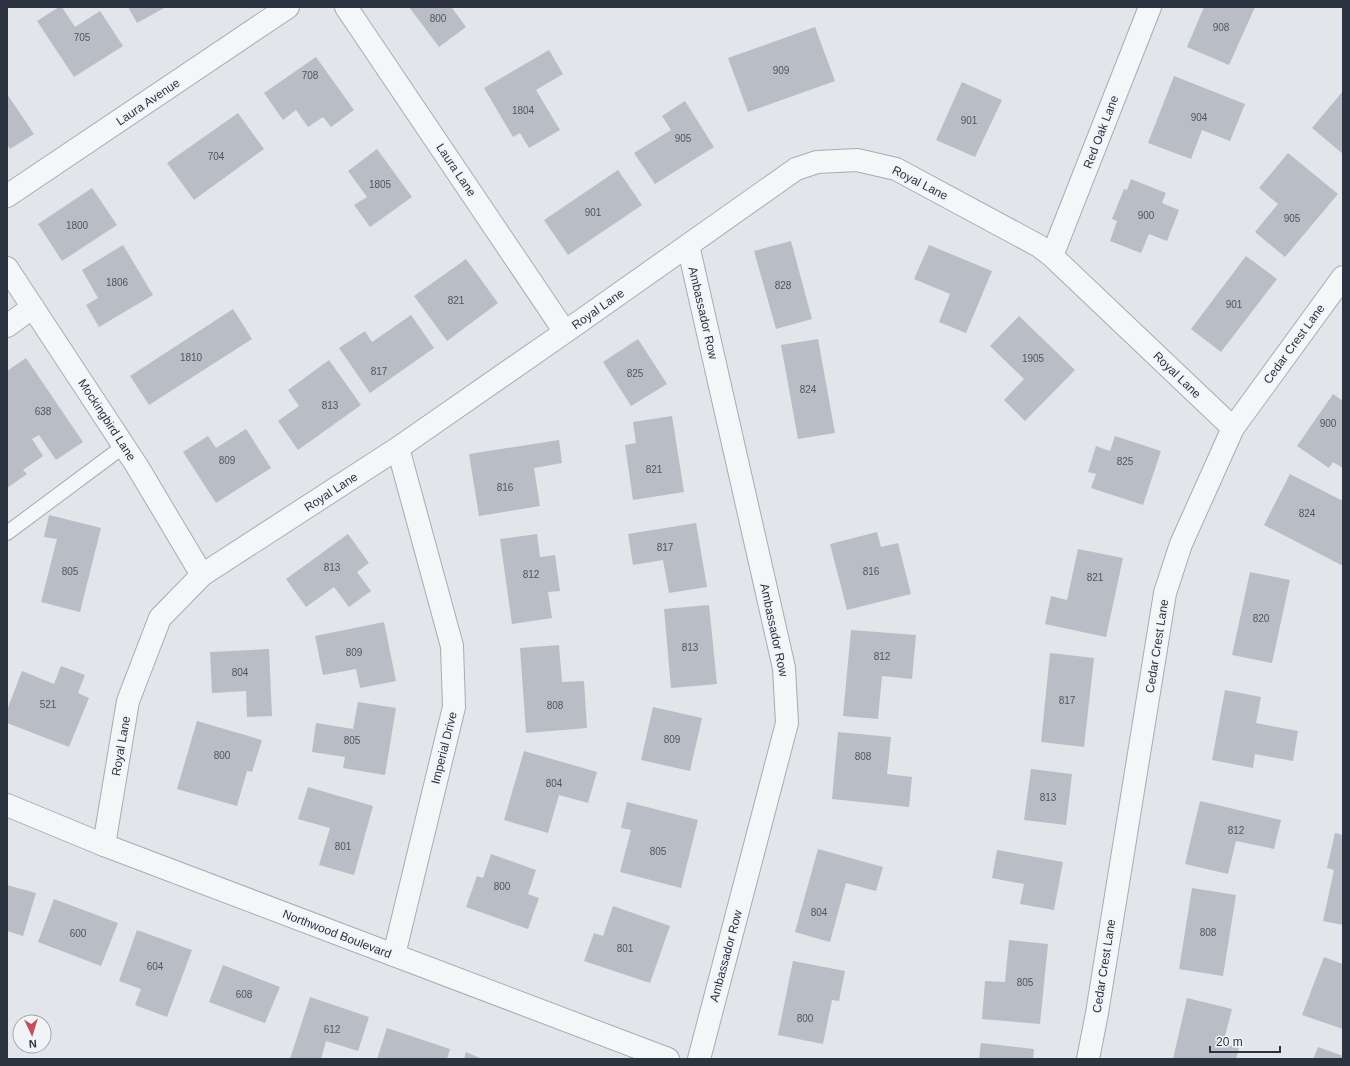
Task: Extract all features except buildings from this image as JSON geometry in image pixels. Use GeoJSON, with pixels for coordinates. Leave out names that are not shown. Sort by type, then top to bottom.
{"type":"FeatureCollection","features":[{"type":"Feature","properties":{"kind":"street","name":"Laura Avenue"},"geometry":{"type":"LineString","coordinates":[[7,196],[288,7]]}},
{"type":"Feature","properties":{"kind":"street","name":"Laura Lane"},"geometry":{"type":"LineString","coordinates":[[346,7],[565,332]]}},
{"type":"Feature","properties":{"kind":"street","name":"Red Oak Lane"},"geometry":{"type":"LineString","coordinates":[[1052,256],[1150,7]]}},
{"type":"Feature","properties":{"kind":"street","name":"Royal Lane"},"geometry":{"type":"LineString","coordinates":[[104,845],[128,701],[160,618],[202,575],[398,448],[796,169],[817,162],[857,160],[896,169],[1040,246],[1232,428]]}},
{"type":"Feature","properties":{"kind":"street","name":"Ambassador Row"},"geometry":{"type":"LineString","coordinates":[[688,245],[784,668],[787,723],[699,1059]]}},
{"type":"Feature","properties":{"kind":"street","name":"Mockingbird Lane"},"geometry":{"type":"LineString","coordinates":[[7,268],[124,446],[202,575]]}},
{"type":"Feature","properties":{"kind":"street","name":"Cedar Crest Lane"},"geometry":{"type":"LineString","coordinates":[[1088,1059],[1165,593],[1182,544],[1232,428],[1343,277]]}},
{"type":"Feature","properties":{"kind":"street"},"geometry":{"type":"LineString","coordinates":[[7,326],[33,307]]}},
{"type":"Feature","properties":{"kind":"street","name":"Imperial Drive"},"geometry":{"type":"LineString","coordinates":[[394,955],[454,707],[452,646],[398,448]]}},
{"type":"Feature","properties":{"kind":"street","name":"Northwood Boulevard"},"geometry":{"type":"LineString","coordinates":[[7,805],[104,845],[668,1059]]}},
{"type":"Feature","properties":{"kind":"lane"},"geometry":{"type":"LineString","coordinates":[[7,532],[124,446]]}}]}
